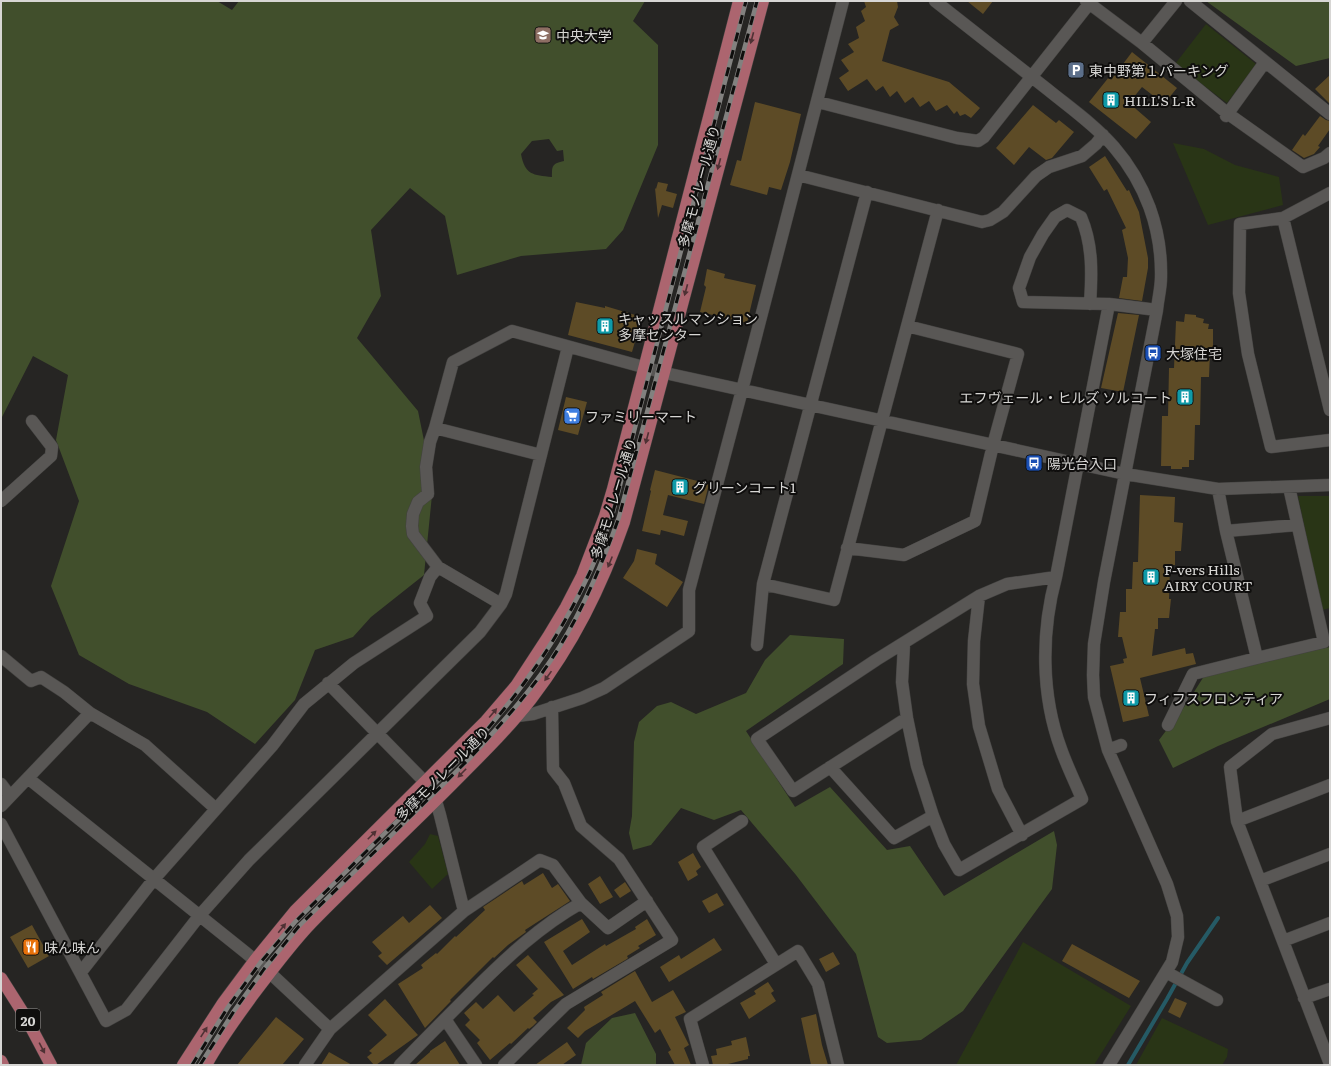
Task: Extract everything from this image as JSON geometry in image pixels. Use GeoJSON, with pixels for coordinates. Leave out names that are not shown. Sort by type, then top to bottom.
{"type":"FeatureCollection","features":[{"type":"Feature","properties":{"kind":"main road","name":"多摩モノレール通り"},"geometry":{"type":"LineString","coordinates":[[184,1065],[223,1003],[255,960],[295,911],[486,721],[516,686],[566,608],[582,576],[605,516],[645,368],[739,1]]}},
{"type":"Feature","properties":{"kind":"main road","name":"多摩モノレール通り"},"geometry":{"type":"LineString","coordinates":[[206,1065],[240,1013],[270,972],[310,924],[436,801],[517,716],[539,688],[565,650],[585,616],[601,584],[624,522],[665,373],[763,1]]}},
{"type":"Feature","properties":{"kind":"main road","name":"20"},"geometry":{"type":"LineString","coordinates":[[1,978],[26,1016],[51,1065]]}},
{"type":"Feature","properties":{"kind":"main road"},"geometry":{"type":"LineString","coordinates":[[1,1061],[3,1065]]}},
{"type":"Feature","properties":{"kind":"street"},"geometry":{"type":"LineString","coordinates":[[517,716],[533,714],[582,698],[604,688],[689,631],[688,590],[818,102],[843,1]]}},
{"type":"Feature","properties":{"kind":"street"},"geometry":{"type":"LineString","coordinates":[[935,1],[1103,135],[1114,146],[1135,176],[1143,191],[1156,226],[1160,252],[1161,278],[1157,310],[1104,582],[1094,644],[1093,675],[1094,696],[1108,750],[1167,884],[1177,916],[1178,937],[1172,962],[1175,977],[1109,1065]]}},
{"type":"Feature","properties":{"kind":"street"},"geometry":{"type":"LineString","coordinates":[[1142,43],[1176,1]]}},
{"type":"Feature","properties":{"kind":"street"},"geometry":{"type":"LineString","coordinates":[[1190,1],[1330,114]]}},
{"type":"Feature","properties":{"kind":"street"},"geometry":{"type":"LineString","coordinates":[[818,102],[956,138],[978,141],[984,138],[1032,78],[1088,3],[1142,43],[1227,114],[1303,167],[1324,158],[1330,153]]}},
{"type":"Feature","properties":{"kind":"street"},"geometry":{"type":"LineString","coordinates":[[1227,114],[1265,62]]}},
{"type":"Feature","properties":{"kind":"street"},"geometry":{"type":"LineString","coordinates":[[798,176],[867,192],[982,222],[990,220],[1008,207],[1036,176],[1049,167],[1082,156],[1096,144],[1103,135]]}},
{"type":"Feature","properties":{"kind":"street"},"geometry":{"type":"LineString","coordinates":[[757,645],[763,584],[867,192]]}},
{"type":"Feature","properties":{"kind":"street"},"geometry":{"type":"LineString","coordinates":[[1330,192],[1283,218],[1240,224],[1239,293],[1248,354],[1271,447],[1330,440]]}},
{"type":"Feature","properties":{"kind":"street"},"geometry":{"type":"LineString","coordinates":[[763,584],[834,600],[938,210]]}},
{"type":"Feature","properties":{"kind":"street"},"geometry":{"type":"LineString","coordinates":[[1090,304],[1091,256],[1086,229],[1080,216],[1066,210],[1055,217],[1037,246],[1019,288],[1023,302],[1090,304],[1109,304],[1157,310]]}},
{"type":"Feature","properties":{"kind":"street"},"geometry":{"type":"LineString","coordinates":[[1283,218],[1330,410]]}},
{"type":"Feature","properties":{"kind":"street"},"geometry":{"type":"LineString","coordinates":[[904,644],[902,682],[907,718],[917,766],[933,816],[944,844],[959,870],[1082,799],[1061,748],[1050,707],[1045,649],[1050,598],[1056,577],[1109,304]]}},
{"type":"Feature","properties":{"kind":"street"},"geometry":{"type":"LineString","coordinates":[[848,548],[904,555],[975,521],[993,445],[1018,354],[907,326]]}},
{"type":"Feature","properties":{"kind":"street"},"geometry":{"type":"LineString","coordinates":[[501,604],[438,567],[413,534],[412,526],[413,514],[418,502],[428,494],[426,467],[430,442],[453,362],[512,332],[665,373],[1125,474],[1218,489],[1330,485]]}},
{"type":"Feature","properties":{"kind":"street"},"geometry":{"type":"LineString","coordinates":[[1,824],[81,972],[106,1022],[126,1010],[200,915],[249,860],[480,632],[501,604],[506,594],[568,347]]}},
{"type":"Feature","properties":{"kind":"street"},"geometry":{"type":"LineString","coordinates":[[1,501],[51,456],[52,447],[32,421]]}},
{"type":"Feature","properties":{"kind":"street"},"geometry":{"type":"LineString","coordinates":[[435,428],[541,455]]}},
{"type":"Feature","properties":{"kind":"street"},"geometry":{"type":"LineString","coordinates":[[1168,725],[1193,674],[1324,642],[1289,487]]}},
{"type":"Feature","properties":{"kind":"street"},"geometry":{"type":"LineString","coordinates":[[1218,489],[1226,531],[1257,658]]}},
{"type":"Feature","properties":{"kind":"street"},"geometry":{"type":"LineString","coordinates":[[1226,531],[1297,525]]}},
{"type":"Feature","properties":{"kind":"street"},"geometry":{"type":"LineString","coordinates":[[81,972],[154,879],[272,746],[304,704],[354,663],[427,616],[420,603],[430,577],[438,567]]}},
{"type":"Feature","properties":{"kind":"street"},"geometry":{"type":"LineString","coordinates":[[907,718],[793,791],[757,739],[876,660],[979,596],[1007,584],[1056,577]]}},
{"type":"Feature","properties":{"kind":"street"},"geometry":{"type":"LineString","coordinates":[[979,596],[974,641],[973,684],[979,726],[998,789],[1022,834]]}},
{"type":"Feature","properties":{"kind":"street"},"geometry":{"type":"LineString","coordinates":[[1,656],[31,681],[41,676],[90,713],[145,745],[216,809]]}},
{"type":"Feature","properties":{"kind":"street"},"geometry":{"type":"LineString","coordinates":[[328,683],[425,782],[436,801],[464,911]]}},
{"type":"Feature","properties":{"kind":"street"},"geometry":{"type":"LineString","coordinates":[[504,1065],[566,1004],[672,940],[619,859],[582,826],[564,783],[553,769],[552,707]]}},
{"type":"Feature","properties":{"kind":"street"},"geometry":{"type":"LineString","coordinates":[[1,806],[90,713]]}},
{"type":"Feature","properties":{"kind":"street"},"geometry":{"type":"LineString","coordinates":[[1330,718],[1272,734],[1230,767],[1237,821],[1330,1064]]}},
{"type":"Feature","properties":{"kind":"street"},"geometry":{"type":"LineString","coordinates":[[1108,750],[1121,745]]}},
{"type":"Feature","properties":{"kind":"street"},"geometry":{"type":"LineString","coordinates":[[830,767],[894,838],[933,816]]}},
{"type":"Feature","properties":{"kind":"street"},"geometry":{"type":"LineString","coordinates":[[29,778],[270,972],[330,1029]]}},
{"type":"Feature","properties":{"kind":"street"},"geometry":{"type":"LineString","coordinates":[[1,784],[10,796]]}},
{"type":"Feature","properties":{"kind":"street"},"geometry":{"type":"LineString","coordinates":[[1237,821],[1330,785]]}},
{"type":"Feature","properties":{"kind":"street"},"geometry":{"type":"LineString","coordinates":[[742,821],[703,847],[776,964]]}},
{"type":"Feature","properties":{"kind":"street"},"geometry":{"type":"LineString","coordinates":[[1260,881],[1330,854]]}},
{"type":"Feature","properties":{"kind":"street"},"geometry":{"type":"LineString","coordinates":[[305,1065],[330,1029],[464,911],[540,860],[553,865],[581,903],[608,928],[647,901]]}},
{"type":"Feature","properties":{"kind":"street"},"geometry":{"type":"LineString","coordinates":[[400,1065],[509,955],[549,924],[581,903]]}},
{"type":"Feature","properties":{"kind":"street"},"geometry":{"type":"LineString","coordinates":[[1282,941],[1330,923]]}},
{"type":"Feature","properties":{"kind":"street"},"geometry":{"type":"LineString","coordinates":[[703,1065],[690,1019],[798,951],[818,984],[838,1065]]}},
{"type":"Feature","properties":{"kind":"street"},"geometry":{"type":"LineString","coordinates":[[1175,977],[1216,1000]]}},
{"type":"Feature","properties":{"kind":"street"},"geometry":{"type":"LineString","coordinates":[[1304,998],[1330,989]]}},
{"type":"Feature","properties":{"kind":"street"},"geometry":{"type":"LineString","coordinates":[[445,1019],[476,1065]]}},
{"type":"Feature","properties":{"kind":"green space"},"geometry":{"type":"Polygon","coordinates":[[[1,1],[217,1],[232,10],[239,1],[645,1],[633,21],[658,45],[658,145],[623,230],[606,249],[521,256],[457,275],[445,216],[410,188],[371,230],[381,296],[357,338],[418,411],[433,485],[424,575],[371,617],[353,637],[315,650],[295,700],[255,744],[207,712],[129,684],[79,655],[51,586],[79,501],[56,440],[68,375],[33,356],[1,419],[1,1]],[[549,139],[532,141],[521,154],[525,166],[531,173],[540,176],[552,177],[552,170],[555,164],[564,161],[563,150],[557,151],[549,139]]]}},
{"type":"Feature","properties":{"kind":"green space"},"geometry":{"type":"Polygon","coordinates":[[[1206,1],[1330,1],[1330,58],[1296,66],[1206,1]]]}},
{"type":"Feature","properties":{"kind":"green space"},"geometry":{"type":"Polygon","coordinates":[[[1206,24],[1256,64],[1227,103],[1175,64],[1206,24]]]}},
{"type":"Feature","properties":{"kind":"green space"},"geometry":{"type":"Polygon","coordinates":[[[1173,143],[1204,149],[1235,165],[1279,177],[1283,205],[1208,225],[1173,143]]]}},
{"type":"Feature","properties":{"kind":"green space"},"geometry":{"type":"Polygon","coordinates":[[[1298,496],[1330,496],[1330,608],[1322,610],[1298,496]]]}},
{"type":"Feature","properties":{"kind":"green space"},"geometry":{"type":"Polygon","coordinates":[[[790,635],[844,639],[843,664],[746,731],[795,807],[830,787],[887,850],[910,846],[944,896],[1054,831],[1057,845],[1052,889],[963,1011],[921,1040],[887,1043],[878,1037],[856,954],[796,875],[741,810],[714,820],[681,808],[651,845],[633,850],[629,833],[632,816],[634,742],[639,722],[657,706],[671,702],[696,714],[746,693],[765,660],[790,635]]]}},
{"type":"Feature","properties":{"kind":"green space"},"geometry":{"type":"Polygon","coordinates":[[[1330,647],[1330,699],[1218,746],[1173,768],[1159,740],[1187,703],[1206,673],[1330,647]]]}},
{"type":"Feature","properties":{"kind":"green space"},"geometry":{"type":"Polygon","coordinates":[[[430,834],[438,836],[448,874],[432,889],[409,862],[425,844],[430,834]]]}},
{"type":"Feature","properties":{"kind":"green space"},"geometry":{"type":"Polygon","coordinates":[[[1023,942],[1131,1006],[1094,1065],[956,1065],[1023,942]]]}},
{"type":"Feature","properties":{"kind":"green space"},"geometry":{"type":"Polygon","coordinates":[[[635,1013],[656,1054],[656,1065],[581,1065],[586,1043],[612,1018],[635,1013]]]}},
{"type":"Feature","properties":{"kind":"green space"},"geometry":{"type":"Polygon","coordinates":[[[1162,1018],[1228,1049],[1227,1057],[1222,1065],[1136,1065],[1162,1018]]]}},
{"type":"Feature","properties":{"kind":"building"},"geometry":{"type":"Polygon","coordinates":[[[864,1],[897,1],[898,7],[894,17],[899,25],[890,30],[882,61],[949,82],[980,108],[971,118],[965,114],[960,116],[957,111],[954,114],[947,105],[936,111],[929,101],[920,107],[913,97],[905,103],[897,91],[890,97],[883,86],[876,91],[867,79],[848,91],[839,78],[849,71],[841,60],[854,52],[848,44],[859,38],[856,27],[865,21],[861,11],[866,7],[864,1]]]}},
{"type":"Feature","properties":{"kind":"building"},"geometry":{"type":"Polygon","coordinates":[[[967,1],[993,1],[983,14],[967,1]]]}},
{"type":"Feature","properties":{"kind":"building"},"geometry":{"type":"Polygon","coordinates":[[[1132,52],[1177,88],[1164,104],[1142,87],[1129,103],[1151,122],[1136,139],[1089,102],[1109,77],[1111,80],[1132,52]]]}},
{"type":"Feature","properties":{"kind":"building"},"geometry":{"type":"Polygon","coordinates":[[[1330,75],[1330,104],[1315,89],[1330,75]]]}},
{"type":"Feature","properties":{"kind":"building"},"geometry":{"type":"Polygon","coordinates":[[[755,102],[801,114],[790,162],[781,190],[769,187],[767,195],[730,185],[737,160],[741,161],[755,102]]]}},
{"type":"Feature","properties":{"kind":"building"},"geometry":{"type":"Polygon","coordinates":[[[1033,105],[1056,123],[1059,120],[1074,132],[1052,158],[1046,160],[1029,147],[1014,165],[996,148],[1033,105]]]}},
{"type":"Feature","properties":{"kind":"building"},"geometry":{"type":"Polygon","coordinates":[[[1320,116],[1330,121],[1330,129],[1318,146],[1320,147],[1314,154],[1304,158],[1292,150],[1303,134],[1305,136],[1320,116]]]}},
{"type":"Feature","properties":{"kind":"building"},"geometry":{"type":"Polygon","coordinates":[[[1105,156],[1127,191],[1129,190],[1139,212],[1148,258],[1148,268],[1142,301],[1119,298],[1123,277],[1127,277],[1128,258],[1122,230],[1126,228],[1107,189],[1104,191],[1089,167],[1105,156]]]}},
{"type":"Feature","properties":{"kind":"building"},"geometry":{"type":"Polygon","coordinates":[[[658,182],[668,184],[666,191],[677,194],[673,208],[662,205],[658,218],[655,188],[656,189],[658,182]]]}},
{"type":"Feature","properties":{"kind":"building"},"geometry":{"type":"Polygon","coordinates":[[[707,269],[725,274],[724,278],[756,285],[747,323],[700,312],[706,287],[704,285],[707,269]]]}},
{"type":"Feature","properties":{"kind":"building","name":"キャッスルマンション 多摩センター"},"geometry":{"type":"Polygon","coordinates":[[[576,302],[605,308],[605,306],[642,317],[632,352],[568,335],[576,302]]]}},
{"type":"Feature","properties":{"kind":"building"},"geometry":{"type":"Polygon","coordinates":[[[1118,313],[1139,315],[1123,392],[1101,388],[1118,313]]]}},
{"type":"Feature","properties":{"kind":"building","name":"エフヴェール・ヒルズ ソルコート"},"geometry":{"type":"Polygon","coordinates":[[[1185,314],[1196,315],[1196,317],[1204,319],[1203,323],[1209,324],[1208,329],[1213,329],[1213,353],[1210,353],[1209,377],[1201,377],[1200,425],[1195,425],[1194,460],[1189,460],[1189,467],[1182,467],[1182,469],[1171,469],[1171,466],[1161,466],[1162,416],[1168,416],[1169,368],[1174,368],[1176,321],[1184,322],[1185,314]]]}},
{"type":"Feature","properties":{"kind":"building"},"geometry":{"type":"Polygon","coordinates":[[[566,397],[587,402],[578,435],[558,430],[566,397]]]}},
{"type":"Feature","properties":{"kind":"building"},"geometry":{"type":"Polygon","coordinates":[[[655,470],[709,484],[704,504],[668,495],[663,515],[688,521],[684,536],[661,530],[660,535],[642,531],[655,470]]]}},
{"type":"Feature","properties":{"kind":"building","name":"F-vers Hills AIRY COURT"},"geometry":{"type":"Polygon","coordinates":[[[1140,495],[1175,497],[1174,522],[1183,523],[1181,551],[1175,551],[1175,565],[1170,565],[1169,599],[1171,599],[1169,618],[1158,618],[1158,629],[1155,629],[1152,656],[1185,648],[1186,654],[1193,653],[1196,664],[1140,678],[1149,716],[1123,722],[1110,666],[1124,663],[1123,659],[1127,658],[1122,637],[1118,637],[1120,612],[1126,612],[1126,589],[1132,589],[1133,562],[1138,562],[1140,495]]]}},
{"type":"Feature","properties":{"kind":"building"},"geometry":{"type":"Polygon","coordinates":[[[637,549],[657,554],[655,564],[683,582],[667,607],[623,578],[634,561],[637,549]]]}},
{"type":"Feature","properties":{"kind":"building"},"geometry":{"type":"Polygon","coordinates":[[[693,853],[701,867],[696,871],[698,875],[688,881],[678,862],[693,853]]]}},
{"type":"Feature","properties":{"kind":"building"},"geometry":{"type":"Polygon","coordinates":[[[543,873],[552,888],[558,884],[570,901],[525,930],[526,932],[508,945],[494,958],[493,957],[450,1000],[451,1001],[425,1028],[398,984],[423,968],[421,965],[436,953],[437,954],[485,910],[483,907],[522,881],[524,885],[543,873]]]}},
{"type":"Feature","properties":{"kind":"building"},"geometry":{"type":"Polygon","coordinates":[[[600,876],[613,897],[600,904],[588,884],[600,876]]]}},
{"type":"Feature","properties":{"kind":"building"},"geometry":{"type":"Polygon","coordinates":[[[625,882],[631,891],[620,898],[614,890],[625,882]]]}},
{"type":"Feature","properties":{"kind":"building"},"geometry":{"type":"Polygon","coordinates":[[[717,893],[724,905],[709,913],[702,901],[717,893]]]}},
{"type":"Feature","properties":{"kind":"building"},"geometry":{"type":"Polygon","coordinates":[[[430,905],[442,918],[387,965],[378,956],[382,953],[372,942],[403,916],[409,923],[430,905]]]}},
{"type":"Feature","properties":{"kind":"building"},"geometry":{"type":"Polygon","coordinates":[[[582,919],[590,932],[563,951],[572,965],[605,944],[606,946],[636,929],[635,927],[647,919],[656,935],[638,946],[640,948],[627,956],[627,959],[593,979],[592,977],[573,989],[544,942],[582,919]]]}},
{"type":"Feature","properties":{"kind":"building"},"geometry":{"type":"Polygon","coordinates":[[[32,925],[49,956],[28,968],[10,937],[32,925]]]}},
{"type":"Feature","properties":{"kind":"building"},"geometry":{"type":"Polygon","coordinates":[[[714,938],[722,950],[669,982],[660,967],[679,955],[681,959],[714,938]]]}},
{"type":"Feature","properties":{"kind":"building"},"geometry":{"type":"Polygon","coordinates":[[[1072,944],[1140,981],[1129,998],[1062,961],[1072,944]]]}},
{"type":"Feature","properties":{"kind":"building"},"geometry":{"type":"Polygon","coordinates":[[[833,952],[840,964],[826,972],[819,959],[833,952]]]}},
{"type":"Feature","properties":{"kind":"building"},"geometry":{"type":"Polygon","coordinates":[[[528,955],[564,995],[551,1002],[533,1018],[537,1022],[533,1026],[529,1029],[528,1028],[511,1044],[510,1043],[490,1060],[477,1043],[480,1040],[465,1025],[470,1020],[464,1013],[476,1002],[483,1009],[498,995],[514,1012],[534,995],[532,994],[538,989],[516,965],[528,955]]]}},
{"type":"Feature","properties":{"kind":"building"},"geometry":{"type":"Polygon","coordinates":[[[635,971],[652,1002],[673,990],[686,1012],[675,1017],[689,1045],[684,1048],[691,1065],[675,1065],[668,1052],[671,1050],[660,1029],[655,1033],[635,1001],[585,1031],[578,1038],[567,1028],[585,1010],[584,1007],[603,995],[601,992],[635,971]]]}},
{"type":"Feature","properties":{"kind":"building"},"geometry":{"type":"Polygon","coordinates":[[[768,982],[774,991],[771,993],[776,1001],[749,1019],[740,1003],[756,994],[754,991],[768,982]]]}},
{"type":"Feature","properties":{"kind":"building"},"geometry":{"type":"Polygon","coordinates":[[[1175,998],[1187,1003],[1180,1018],[1168,1012],[1175,998]]]}},
{"type":"Feature","properties":{"kind":"building"},"geometry":{"type":"Polygon","coordinates":[[[385,999],[418,1035],[374,1065],[367,1057],[372,1053],[369,1051],[387,1035],[368,1015],[385,999]]]}},
{"type":"Feature","properties":{"kind":"building"},"geometry":{"type":"Polygon","coordinates":[[[816,1014],[822,1045],[828,1065],[811,1065],[801,1018],[816,1014]]]}},
{"type":"Feature","properties":{"kind":"building"},"geometry":{"type":"Polygon","coordinates":[[[276,1017],[304,1039],[282,1065],[237,1065],[276,1017]]]}},
{"type":"Feature","properties":{"kind":"building"},"geometry":{"type":"Polygon","coordinates":[[[746,1037],[750,1056],[748,1056],[748,1059],[724,1065],[713,1065],[711,1056],[717,1055],[716,1049],[732,1045],[731,1041],[746,1037]]]}},
{"type":"Feature","properties":{"kind":"building"},"geometry":{"type":"Polygon","coordinates":[[[445,1041],[460,1065],[415,1065],[430,1051],[445,1041]]]}},
{"type":"Feature","properties":{"kind":"building"},"geometry":{"type":"Polygon","coordinates":[[[567,1042],[576,1055],[562,1065],[535,1065],[567,1042]]]}},
{"type":"Feature","properties":{"kind":"building"},"geometry":{"type":"Polygon","coordinates":[[[329,1052],[352,1065],[321,1065],[329,1052]]]}},
{"type":"Feature","properties":{"kind":"waterway"},"geometry":{"type":"LineString","coordinates":[[1128,1065],[1187,963],[1218,918]]}},
{"type":"Feature","properties":{"kind":"railway"},"geometry":{"type":"LineString","coordinates":[[192,1065],[228,1007],[260,963],[295,922],[466,753],[501,713],[518,692],[548,648],[575,602],[594,563],[612,516],[746,1]]}},
{"type":"Feature","properties":{"kind":"railway"},"geometry":{"type":"LineString","coordinates":[[200,1065],[234,1011],[264,969],[299,926],[471,757],[518,704],[540,676],[578,615],[600,567],[619,517],[757,1]]}},
{"type":"Feature","properties":{"kind":"place","name":"中央大学"},"geometry":{"type":"Point","coordinates":[543,35]}},
{"type":"Feature","properties":{"kind":"place","name":"東中野第１パーキング"},"geometry":{"type":"Point","coordinates":[1076,70]}},
{"type":"Feature","properties":{"kind":"place","name":"HILL'S L-R"},"geometry":{"type":"Point","coordinates":[1111,100]}},
{"type":"Feature","properties":{"kind":"place","name":"キャッスルマンション 多摩センター"},"geometry":{"type":"Point","coordinates":[605,326]}},
{"type":"Feature","properties":{"kind":"place","name":"大塚住宅"},"geometry":{"type":"Point","coordinates":[1153,353]}},
{"type":"Feature","properties":{"kind":"place","name":"エフヴェール・ヒルズ ソルコート"},"geometry":{"type":"Point","coordinates":[1185,397]}},
{"type":"Feature","properties":{"kind":"place","name":"ファミリーマート"},"geometry":{"type":"Point","coordinates":[572,416]}},
{"type":"Feature","properties":{"kind":"place","name":"陽光台入口"},"geometry":{"type":"Point","coordinates":[1034,463]}},
{"type":"Feature","properties":{"kind":"place","name":"グリーンコート1"},"geometry":{"type":"Point","coordinates":[680,487]}},
{"type":"Feature","properties":{"kind":"place","name":"F-vers Hills AIRY COURT"},"geometry":{"type":"Point","coordinates":[1151,577]}},
{"type":"Feature","properties":{"kind":"place","name":"フィフスフロンティア"},"geometry":{"type":"Point","coordinates":[1131,698]}},
{"type":"Feature","properties":{"kind":"place","name":"味ん味ん"},"geometry":{"type":"Point","coordinates":[31,947]}}]}
